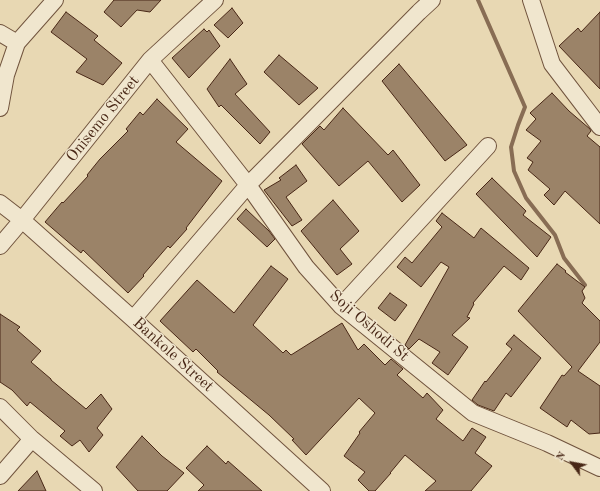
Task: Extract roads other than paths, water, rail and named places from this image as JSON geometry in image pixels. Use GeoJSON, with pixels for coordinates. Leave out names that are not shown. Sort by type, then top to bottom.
{"type":"FeatureCollection","features":[{"type":"Feature","properties":{"kind":"street"},"geometry":{"type":"LineString","coordinates":[[0,108],[6,75],[18,43],[55,0]]}},
{"type":"Feature","properties":{"kind":"street","name":"Onisemo Street"},"geometry":{"type":"LineString","coordinates":[[0,246],[150,60],[216,0]]}},
{"type":"Feature","properties":{"kind":"street"},"geometry":{"type":"LineString","coordinates":[[133,318],[248,185],[432,0]]}},
{"type":"Feature","properties":{"kind":"street"},"geometry":{"type":"LineString","coordinates":[[531,0],[552,64],[600,127]]}},
{"type":"Feature","properties":{"kind":"street"},"geometry":{"type":"LineString","coordinates":[[0,33],[18,43]]}},
{"type":"Feature","properties":{"kind":"street","name":"Soji Oshodi St"},"geometry":{"type":"LineString","coordinates":[[150,60],[248,185],[306,267],[341,306],[473,413],[547,443],[600,468]]}},
{"type":"Feature","properties":{"kind":"street"},"geometry":{"type":"LineString","coordinates":[[341,306],[488,146]]}},
{"type":"Feature","properties":{"kind":"street","name":"Bankole Street"},"geometry":{"type":"LineString","coordinates":[[0,203],[22,220],[133,318],[322,491]]}},
{"type":"Feature","properties":{"kind":"street"},"geometry":{"type":"LineString","coordinates":[[0,407],[32,439],[94,491]]}},
{"type":"Feature","properties":{"kind":"street"},"geometry":{"type":"LineString","coordinates":[[0,476],[32,439]]}},
{"type":"Feature","properties":{"kind":"waterway"},"geometry":{"type":"LineString","coordinates":[[478,0],[525,107],[511,147],[514,171],[526,198],[555,235],[564,258],[585,285]]}}]}
